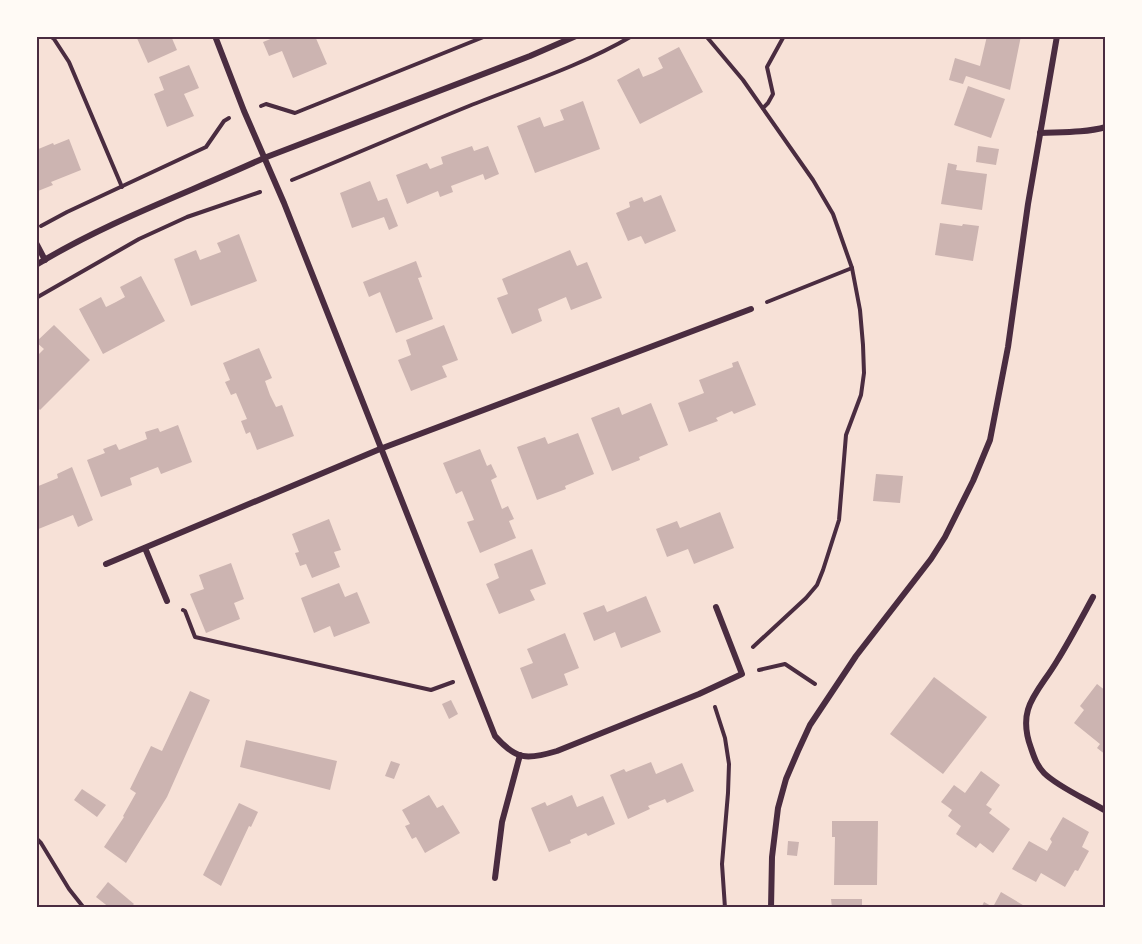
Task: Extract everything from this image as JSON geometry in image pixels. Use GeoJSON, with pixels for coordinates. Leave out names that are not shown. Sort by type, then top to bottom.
{"type":"FeatureCollection","features":[{"type":"Feature","properties":{"kind":"street"},"geometry":{"type":"LineString","coordinates":[[215,36],[277,186],[495,736],[504,746],[520,755],[537,757],[709,690],[742,674],[716,607]]}},
{"type":"Feature","properties":{"kind":"street"},"geometry":{"type":"LineString","coordinates":[[36,265],[77,241],[264,158],[576,36]]}},
{"type":"Feature","properties":{"kind":"street"},"geometry":{"type":"LineString","coordinates":[[771,908],[772,857],[778,808],[786,779],[810,725],[856,656],[909,589],[940,545],[973,481],[990,440],[1008,347],[1057,36]]}},
{"type":"Feature","properties":{"kind":"street"},"geometry":{"type":"LineString","coordinates":[[1040,133],[1072,132],[1106,127]]}},
{"type":"Feature","properties":{"kind":"street"},"geometry":{"type":"LineString","coordinates":[[36,243],[45,260]]}},
{"type":"Feature","properties":{"kind":"street"},"geometry":{"type":"LineString","coordinates":[[106,564],[380,449],[751,309]]}},
{"type":"Feature","properties":{"kind":"street"},"geometry":{"type":"LineString","coordinates":[[145,548],[166,601]]}},
{"type":"Feature","properties":{"kind":"street"},"geometry":{"type":"LineString","coordinates":[[1093,597],[1055,664],[1033,695],[1026,726],[1036,763],[1044,773],[1106,811]]}},
{"type":"Feature","properties":{"kind":"street"},"geometry":{"type":"LineString","coordinates":[[495,878],[502,822],[520,755]]}},
{"type":"Feature","properties":{"kind":"path"},"geometry":{"type":"LineString","coordinates":[[50,36],[69,62],[122,187]]}},
{"type":"Feature","properties":{"kind":"path"},"geometry":{"type":"LineString","coordinates":[[36,298],[139,239],[187,217],[277,186],[576,64],[632,36]]}},
{"type":"Feature","properties":{"kind":"path"},"geometry":{"type":"LineString","coordinates":[[706,36],[763,108],[813,180],[833,214],[852,268],[860,310],[863,345],[864,373],[861,395],[846,435],[839,520],[817,585],[737,662]]}},
{"type":"Feature","properties":{"kind":"path"},"geometry":{"type":"LineString","coordinates":[[763,108],[773,94],[767,67],[783,36]]}},
{"type":"Feature","properties":{"kind":"path"},"geometry":{"type":"LineString","coordinates":[[751,309],[852,268]]}},
{"type":"Feature","properties":{"kind":"path"},"geometry":{"type":"LineString","coordinates":[[166,601],[185,611],[195,637],[432,690],[471,675]]}},
{"type":"Feature","properties":{"kind":"path"},"geometry":{"type":"LineString","coordinates":[[742,674],[785,664],[830,694]]}},
{"type":"Feature","properties":{"kind":"path"},"geometry":{"type":"LineString","coordinates":[[709,690],[723,730],[729,765],[722,864],[725,908]]}},
{"type":"Feature","properties":{"kind":"path"},"geometry":{"type":"LineString","coordinates":[[36,838],[84,908]]}},
{"type":"Feature","properties":{"kind":"building"},"geometry":{"type":"Polygon","coordinates":[[[136,36],[171,36],[177,50],[148,63],[136,36]]]}},
{"type":"Feature","properties":{"kind":"building"},"geometry":{"type":"Polygon","coordinates":[[[278,36],[315,36],[327,64],[293,78],[282,51],[269,56],[263,42],[278,36]]]}},
{"type":"Feature","properties":{"kind":"building"},"geometry":{"type":"Polygon","coordinates":[[[987,36],[1021,36],[1010,90],[966,76],[963,84],[949,80],[955,58],[980,66],[987,36]]]}},
{"type":"Feature","properties":{"kind":"building"},"geometry":{"type":"Polygon","coordinates":[[[679,47],[703,92],[640,124],[617,80],[639,68],[643,77],[663,68],[658,58],[679,47]]]}},
{"type":"Feature","properties":{"kind":"building"},"geometry":{"type":"Polygon","coordinates":[[[189,65],[199,88],[184,94],[194,116],[167,127],[154,94],[164,90],[159,77],[189,65]]]}},
{"type":"Feature","properties":{"kind":"building"},"geometry":{"type":"Polygon","coordinates":[[[968,86],[1005,99],[991,138],[954,125],[968,86]]]}},
{"type":"Feature","properties":{"kind":"building"},"geometry":{"type":"Polygon","coordinates":[[[583,101],[600,149],[535,173],[517,126],[540,117],[544,127],[564,120],[560,110],[583,101]]]}},
{"type":"Feature","properties":{"kind":"building"},"geometry":{"type":"Polygon","coordinates":[[[69,139],[81,170],[51,182],[53,185],[38,191],[36,150],[69,139]]]}},
{"type":"Feature","properties":{"kind":"building"},"geometry":{"type":"Polygon","coordinates":[[[472,146],[474,151],[488,146],[499,174],[485,180],[483,174],[451,186],[453,192],[440,197],[438,191],[407,204],[396,175],[427,163],[430,169],[443,164],[441,157],[472,146]]]}},
{"type":"Feature","properties":{"kind":"building"},"geometry":{"type":"Polygon","coordinates":[[[978,146],[999,149],[996,165],[976,162],[978,146]]]}},
{"type":"Feature","properties":{"kind":"building"},"geometry":{"type":"Polygon","coordinates":[[[948,163],[957,165],[956,170],[987,174],[982,210],[941,204],[948,163]]]}},
{"type":"Feature","properties":{"kind":"building"},"geometry":{"type":"Polygon","coordinates":[[[370,181],[378,201],[387,198],[398,226],[389,230],[384,217],[352,228],[340,193],[370,181]]]}},
{"type":"Feature","properties":{"kind":"building"},"geometry":{"type":"Polygon","coordinates":[[[661,195],[676,231],[645,244],[641,236],[628,241],[616,213],[630,207],[629,202],[642,197],[644,202],[661,195]]]}},
{"type":"Feature","properties":{"kind":"building"},"geometry":{"type":"Polygon","coordinates":[[[940,223],[979,226],[973,261],[935,255],[940,223]]]}},
{"type":"Feature","properties":{"kind":"building"},"geometry":{"type":"Polygon","coordinates":[[[239,234],[257,281],[191,306],[174,259],[196,250],[200,260],[221,252],[217,243],[239,234]]]}},
{"type":"Feature","properties":{"kind":"building"},"geometry":{"type":"Polygon","coordinates":[[[570,250],[577,266],[587,262],[602,298],[571,310],[566,297],[538,309],[542,321],[512,334],[497,298],[508,294],[502,279],[570,250]]]}},
{"type":"Feature","properties":{"kind":"building"},"geometry":{"type":"Polygon","coordinates":[[[416,261],[422,277],[418,278],[433,319],[396,333],[380,292],[369,297],[363,282],[416,261]]]}},
{"type":"Feature","properties":{"kind":"building"},"geometry":{"type":"Polygon","coordinates":[[[141,276],[165,321],[103,354],[79,309],[101,297],[106,307],[116,302],[125,297],[120,287],[141,276]]]}},
{"type":"Feature","properties":{"kind":"building"},"geometry":{"type":"Polygon","coordinates":[[[54,325],[90,360],[40,410],[36,406],[36,357],[44,349],[36,342],[54,325]]]}},
{"type":"Feature","properties":{"kind":"building"},"geometry":{"type":"Polygon","coordinates":[[[444,325],[458,360],[442,366],[447,377],[411,391],[398,360],[411,355],[406,340],[444,325]]]}},
{"type":"Feature","properties":{"kind":"building"},"geometry":{"type":"Polygon","coordinates":[[[259,348],[272,378],[265,381],[270,395],[276,407],[282,405],[294,436],[257,450],[250,432],[246,434],[241,421],[247,419],[236,393],[231,395],[225,382],[230,380],[223,363],[259,348]]]}},
{"type":"Feature","properties":{"kind":"building"},"geometry":{"type":"Polygon","coordinates":[[[738,361],[756,405],[734,414],[732,411],[716,418],[718,421],[689,432],[678,403],[704,393],[699,380],[733,367],[732,363],[738,361]]]}},
{"type":"Feature","properties":{"kind":"building"},"geometry":{"type":"Polygon","coordinates":[[[651,403],[668,445],[639,457],[640,460],[612,471],[591,418],[619,407],[622,415],[651,403]]]}},
{"type":"Feature","properties":{"kind":"building"},"geometry":{"type":"Polygon","coordinates":[[[178,425],[192,462],[161,474],[158,467],[130,478],[132,485],[101,497],[87,460],[105,453],[103,449],[116,444],[119,450],[147,439],[145,432],[158,428],[160,432],[178,425]]]}},
{"type":"Feature","properties":{"kind":"building"},"geometry":{"type":"Polygon","coordinates":[[[578,433],[594,474],[565,486],[566,489],[537,500],[517,447],[545,437],[548,444],[578,433]]]}},
{"type":"Feature","properties":{"kind":"building"},"geometry":{"type":"Polygon","coordinates":[[[480,449],[487,466],[491,464],[497,477],[491,480],[502,509],[508,506],[514,519],[509,521],[516,538],[480,553],[467,522],[474,520],[462,491],[456,494],[443,463],[480,449]]]}},
{"type":"Feature","properties":{"kind":"building"},"geometry":{"type":"Polygon","coordinates":[[[72,467],[93,520],[78,527],[73,515],[36,530],[36,487],[58,478],[57,474],[72,467]]]}},
{"type":"Feature","properties":{"kind":"building"},"geometry":{"type":"Polygon","coordinates":[[[876,474],[903,476],[900,503],[873,501],[876,474]]]}},
{"type":"Feature","properties":{"kind":"building"},"geometry":{"type":"Polygon","coordinates":[[[720,512],[734,548],[694,564],[688,549],[667,557],[656,529],[677,521],[680,528],[720,512]]]}},
{"type":"Feature","properties":{"kind":"building"},"geometry":{"type":"Polygon","coordinates":[[[329,519],[341,550],[334,552],[340,567],[312,578],[306,564],[300,566],[295,553],[299,552],[292,534],[329,519]]]}},
{"type":"Feature","properties":{"kind":"building"},"geometry":{"type":"Polygon","coordinates":[[[532,549],[546,584],[530,590],[535,600],[499,614],[486,584],[499,578],[494,564],[532,549]]]}},
{"type":"Feature","properties":{"kind":"building"},"geometry":{"type":"Polygon","coordinates":[[[231,563],[244,599],[234,603],[240,619],[206,633],[190,594],[204,589],[199,575],[231,563]]]}},
{"type":"Feature","properties":{"kind":"building"},"geometry":{"type":"Polygon","coordinates":[[[339,583],[345,597],[357,592],[370,623],[334,637],[330,626],[314,633],[301,598],[339,583]]]}},
{"type":"Feature","properties":{"kind":"building"},"geometry":{"type":"Polygon","coordinates":[[[646,596],[661,632],[621,648],[615,632],[594,641],[583,613],[604,605],[607,612],[646,596]]]}},
{"type":"Feature","properties":{"kind":"building"},"geometry":{"type":"Polygon","coordinates":[[[565,633],[579,668],[564,674],[568,685],[532,699],[520,668],[533,663],[527,649],[565,633]]]}},
{"type":"Feature","properties":{"kind":"building"},"geometry":{"type":"Polygon","coordinates":[[[934,677],[987,717],[943,774],[890,734],[934,677]]]}},
{"type":"Feature","properties":{"kind":"building"},"geometry":{"type":"Polygon","coordinates":[[[1097,684],[1106,691],[1106,755],[1097,748],[1100,744],[1074,723],[1084,710],[1080,706],[1097,684]]]}},
{"type":"Feature","properties":{"kind":"building"},"geometry":{"type":"Polygon","coordinates":[[[190,691],[210,700],[167,797],[126,863],[104,847],[124,817],[136,793],[130,789],[151,746],[162,751],[190,691]]]}},
{"type":"Feature","properties":{"kind":"building"},"geometry":{"type":"Polygon","coordinates":[[[451,700],[458,714],[449,719],[442,704],[451,700]]]}},
{"type":"Feature","properties":{"kind":"building"},"geometry":{"type":"Polygon","coordinates":[[[246,740],[337,761],[330,790],[240,767],[246,740]]]}},
{"type":"Feature","properties":{"kind":"building"},"geometry":{"type":"Polygon","coordinates":[[[391,761],[400,764],[394,779],[385,776],[391,761]]]}},
{"type":"Feature","properties":{"kind":"building"},"geometry":{"type":"Polygon","coordinates":[[[651,762],[656,774],[682,763],[694,791],[667,803],[665,799],[648,806],[650,809],[628,819],[610,775],[624,769],[626,772],[651,762]]]}},
{"type":"Feature","properties":{"kind":"building"},"geometry":{"type":"Polygon","coordinates":[[[981,771],[1000,785],[986,805],[992,809],[989,813],[1010,829],[993,853],[980,843],[976,848],[956,834],[961,826],[948,816],[952,810],[941,802],[954,785],[965,793],[981,771]]]}},
{"type":"Feature","properties":{"kind":"building"},"geometry":{"type":"Polygon","coordinates":[[[82,789],[106,805],[97,817],[74,800],[82,789]]]}},
{"type":"Feature","properties":{"kind":"building"},"geometry":{"type":"Polygon","coordinates":[[[429,795],[437,808],[443,805],[460,833],[425,853],[416,837],[412,839],[405,826],[410,824],[402,810],[429,795]]]}},
{"type":"Feature","properties":{"kind":"building"},"geometry":{"type":"Polygon","coordinates":[[[572,795],[577,807],[603,796],[615,824],[588,836],[586,833],[570,840],[571,843],[549,852],[531,808],[545,802],[547,806],[572,795]]]}},
{"type":"Feature","properties":{"kind":"building"},"geometry":{"type":"Polygon","coordinates":[[[239,803],[258,812],[221,886],[203,875],[239,803]]]}},
{"type":"Feature","properties":{"kind":"building"},"geometry":{"type":"Polygon","coordinates":[[[1063,817],[1089,832],[1082,847],[1089,851],[1078,871],[1075,870],[1065,887],[1041,873],[1036,882],[1012,869],[1029,841],[1047,851],[1052,842],[1050,839],[1063,817]]]}},
{"type":"Feature","properties":{"kind":"building"},"geometry":{"type":"Polygon","coordinates":[[[832,821],[878,821],[877,885],[834,885],[835,837],[832,837],[832,821]]]}},
{"type":"Feature","properties":{"kind":"building"},"geometry":{"type":"Polygon","coordinates":[[[788,841],[799,842],[797,856],[787,855],[788,841]]]}},
{"type":"Feature","properties":{"kind":"building"},"geometry":{"type":"Polygon","coordinates":[[[108,882],[134,904],[130,908],[110,908],[96,897],[108,882]]]}},
{"type":"Feature","properties":{"kind":"building"},"geometry":{"type":"Polygon","coordinates":[[[1001,892],[1028,908],[981,908],[984,902],[993,907],[1001,892]]]}},
{"type":"Feature","properties":{"kind":"building"},"geometry":{"type":"Polygon","coordinates":[[[831,899],[862,899],[862,908],[832,908],[831,899]]]}}]}
